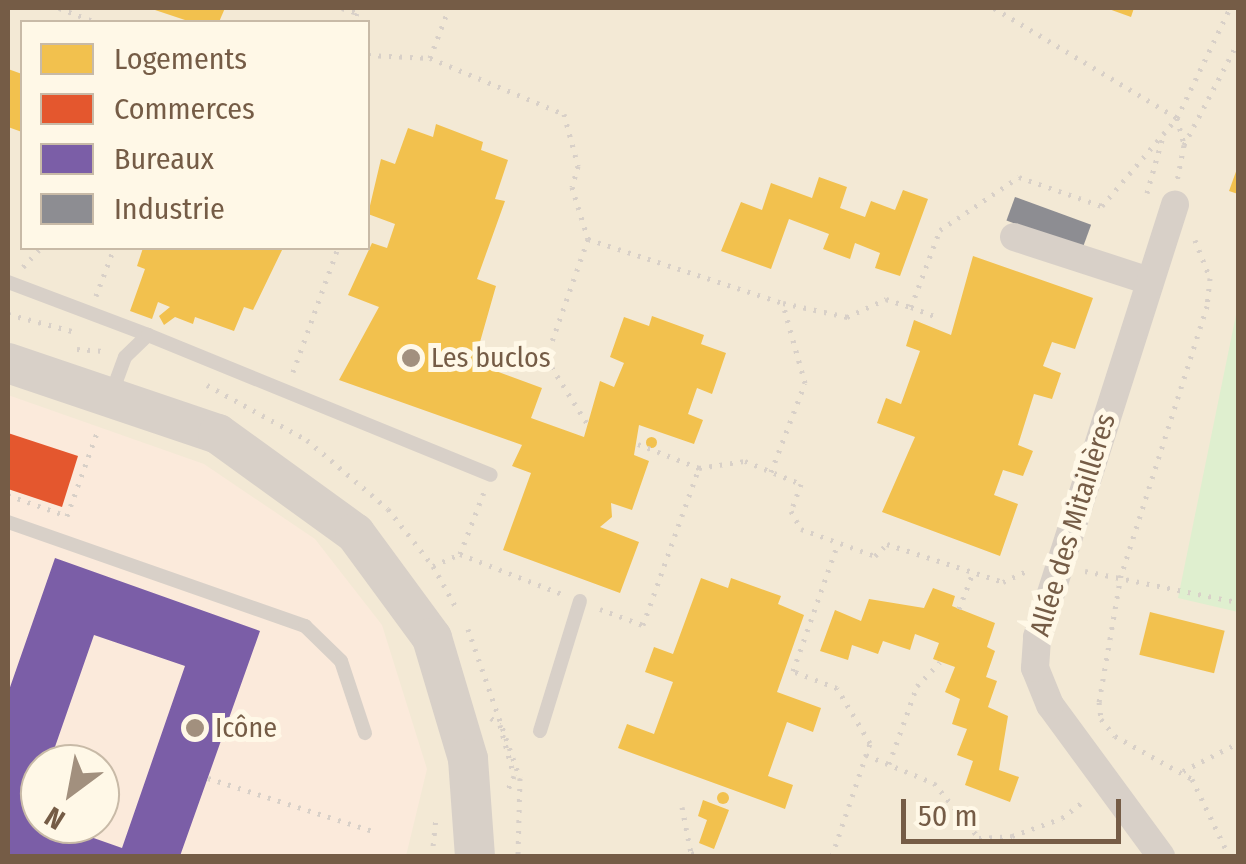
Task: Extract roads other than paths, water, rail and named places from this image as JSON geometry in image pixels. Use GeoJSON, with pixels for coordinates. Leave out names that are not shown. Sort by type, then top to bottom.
{"type":"FeatureCollection","features":[{"type":"Feature","properties":{"kind":"street","name":"Allée des Mitaillères"},"geometry":{"type":"LineString","coordinates":[[1160,856],[1050,705],[1035,668],[1037,637],[1146,280],[1174,205]]}},
{"type":"Feature","properties":{"kind":"street"},"geometry":{"type":"LineString","coordinates":[[1014,237],[1146,280]]}},
{"type":"Feature","properties":{"kind":"street"},"geometry":{"type":"LineString","coordinates":[[8,363],[107,407],[218,434],[355,533],[432,638],[468,758],[476,856]]}},
{"type":"Feature","properties":{"kind":"lane"},"geometry":{"type":"LineString","coordinates":[[8,282],[148,334],[285,394],[491,475]]}},
{"type":"Feature","properties":{"kind":"lane"},"geometry":{"type":"LineString","coordinates":[[107,407],[125,357],[148,334]]}},
{"type":"Feature","properties":{"kind":"lane"},"geometry":{"type":"LineString","coordinates":[[8,522],[305,626],[341,661],[365,733]]}},
{"type":"Feature","properties":{"kind":"lane"},"geometry":{"type":"LineString","coordinates":[[540,731],[580,601]]}},
{"type":"Feature","properties":{"kind":"place","name":"Les buclos"},"geometry":{"type":"Point","coordinates":[411,358]}},
{"type":"Feature","properties":{"kind":"place","name":"Icône"},"geometry":{"type":"Point","coordinates":[195,728]}}]}
